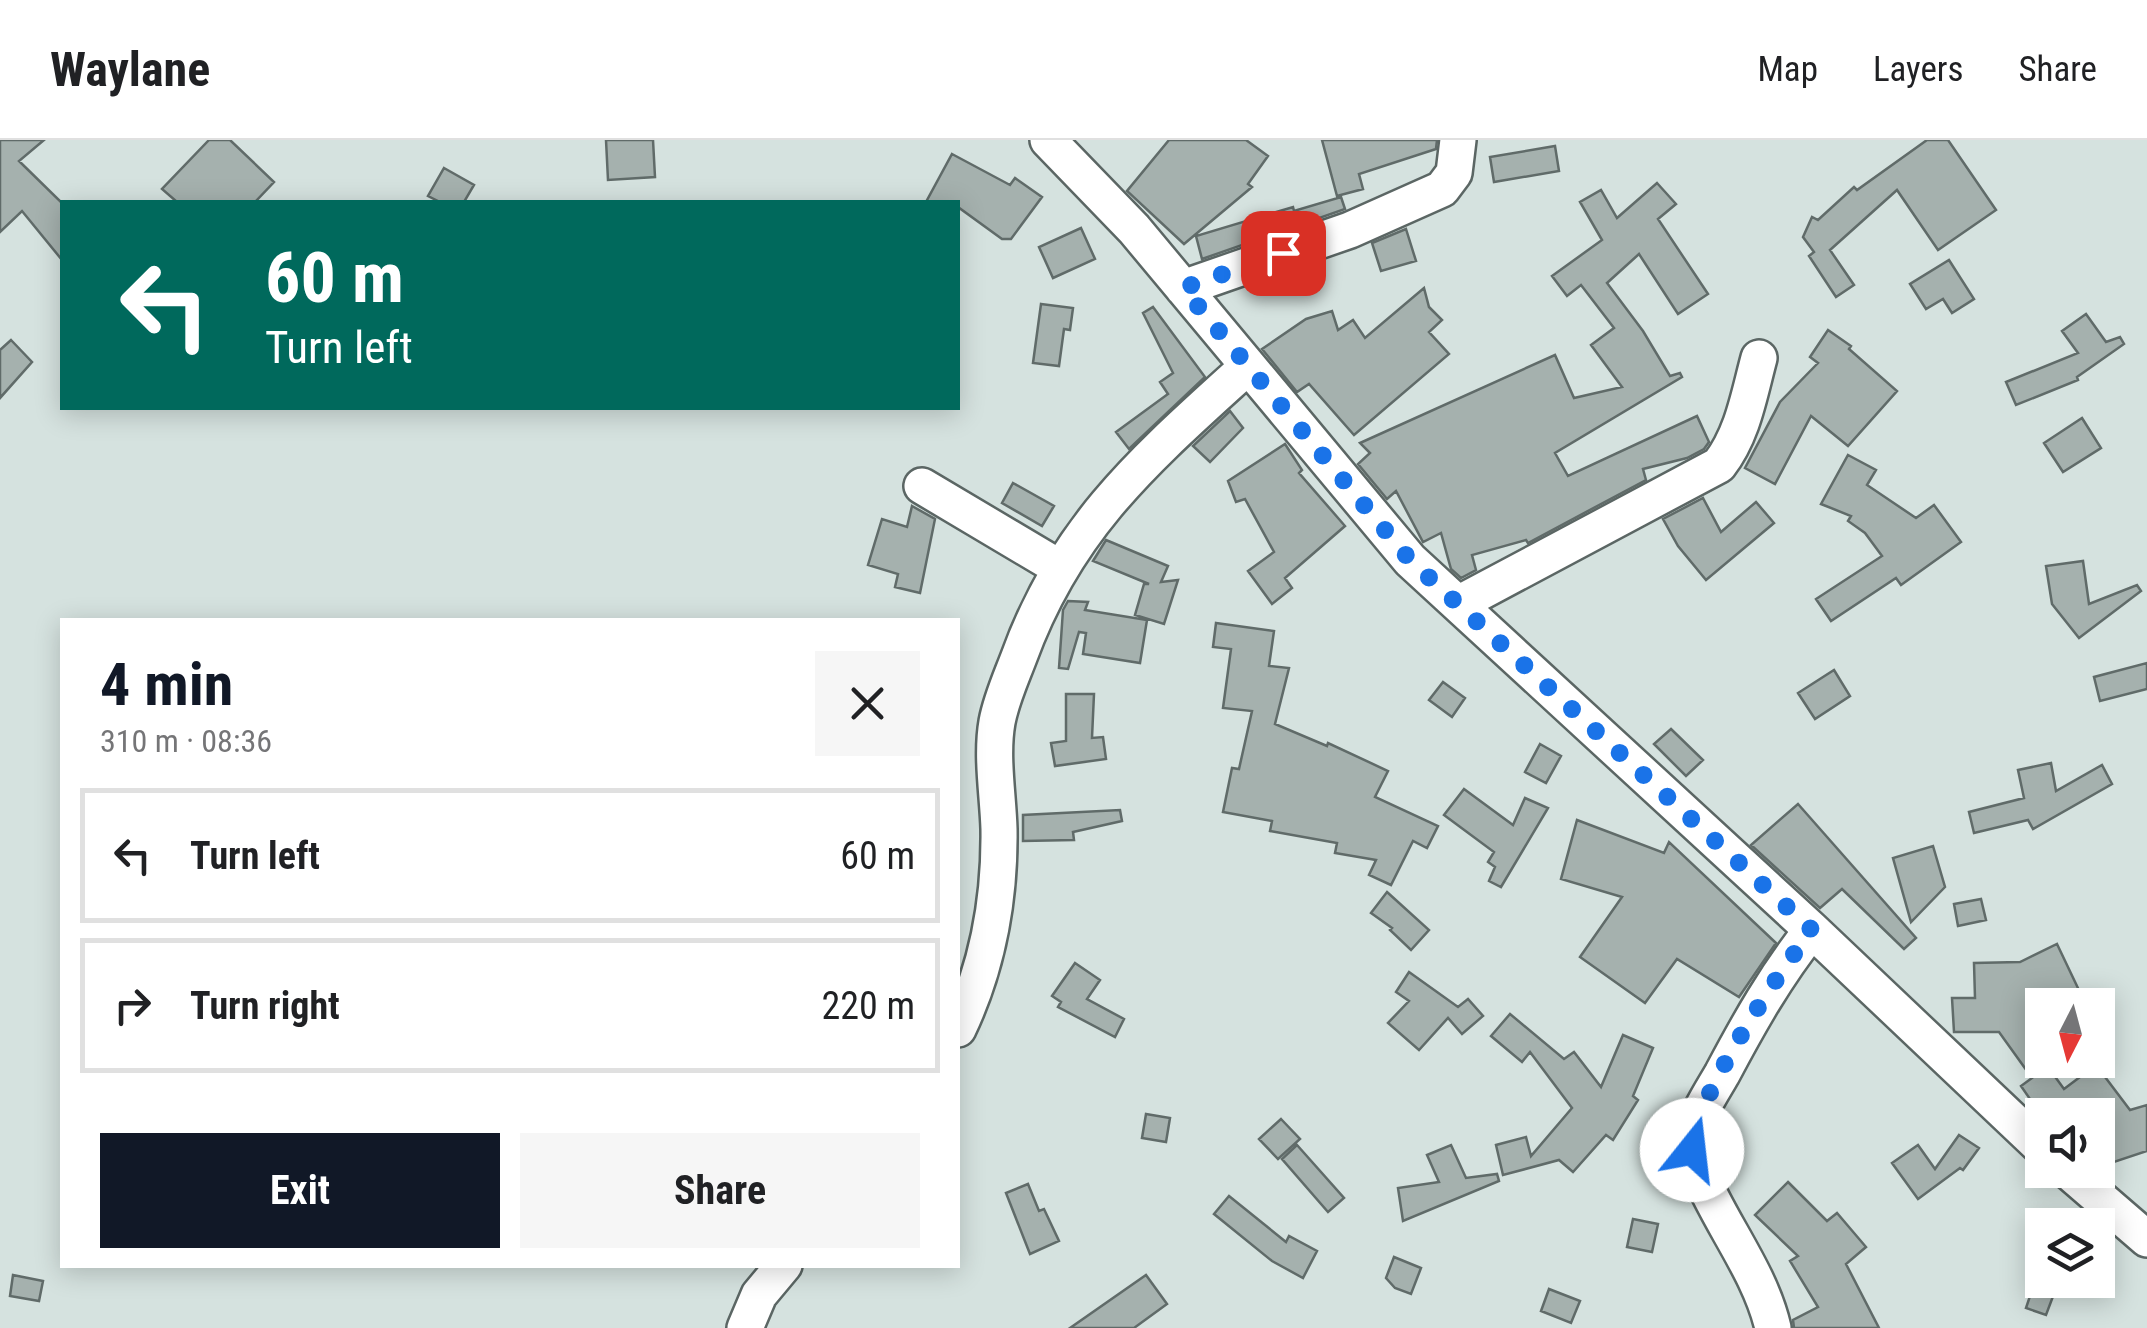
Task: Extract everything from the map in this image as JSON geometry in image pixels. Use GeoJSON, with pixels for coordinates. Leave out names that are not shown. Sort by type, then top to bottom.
{"type":"FeatureCollection","features":[{"type":"Feature","properties":{"kind":"street"},"geometry":{"type":"LineString","coordinates":[[1048,140],[1134,228],[1410,560],[2025,1132]]}},
{"type":"Feature","properties":{"kind":"street"},"geometry":{"type":"LineString","coordinates":[[1183,288],[1350,230],[1442,190],[1454,173],[1458,140]]}},
{"type":"Feature","properties":{"kind":"street"},"geometry":{"type":"LineString","coordinates":[[1458,604],[1719,465],[1731,450],[1741,426],[1759,358]]}},
{"type":"Feature","properties":{"kind":"street"},"geometry":{"type":"LineString","coordinates":[[960,1024],[985,960],[996,906],[997,724],[1028,632],[1086,526],[1123,483],[1248,367]]}},
{"type":"Feature","properties":{"kind":"street"},"geometry":{"type":"LineString","coordinates":[[922,486],[1060,568]]}},
{"type":"Feature","properties":{"kind":"street"},"geometry":{"type":"LineString","coordinates":[[1772,1328],[1753,1278],[1695,1163],[1692,1136],[1706,1102],[1781,968],[1812,930]]}},
{"type":"Feature","properties":{"kind":"street"},"geometry":{"type":"LineString","coordinates":[[2088,1188],[2147,1239]]}},
{"type":"Feature","properties":{"kind":"street"},"geometry":{"type":"LineString","coordinates":[[744,1328],[759,1296],[782,1268]]}},
{"type":"Feature","properties":{"kind":"building"},"geometry":{"type":"Polygon","coordinates":[[[0,140],[44,140],[19,161],[60,201],[60,258],[22,211],[0,232],[0,140]]]}},
{"type":"Feature","properties":{"kind":"building"},"geometry":{"type":"Polygon","coordinates":[[[209,140],[230,140],[274,182],[257,200],[175,200],[162,189],[209,140]]]}},
{"type":"Feature","properties":{"kind":"building"},"geometry":{"type":"Polygon","coordinates":[[[606,140],[653,140],[655,177],[608,180],[606,140]]]}},
{"type":"Feature","properties":{"kind":"building"},"geometry":{"type":"Polygon","coordinates":[[[1169,140],[1246,140],[1268,156],[1248,184],[1252,187],[1184,244],[1127,191],[1169,140]]]}},
{"type":"Feature","properties":{"kind":"building"},"geometry":{"type":"Polygon","coordinates":[[[1322,140],[1437,140],[1436,149],[1359,174],[1363,189],[1337,196],[1322,140]]]}},
{"type":"Feature","properties":{"kind":"building"},"geometry":{"type":"Polygon","coordinates":[[[1927,140],[1948,140],[1996,210],[1938,250],[1897,190],[1830,250],[1854,285],[1836,297],[1809,256],[1814,252],[1803,237],[1812,217],[1818,220],[1854,187],[1857,190],[1927,140]]]}},
{"type":"Feature","properties":{"kind":"building"},"geometry":{"type":"Polygon","coordinates":[[[1555,146],[1559,171],[1494,182],[1490,157],[1555,146]]]}},
{"type":"Feature","properties":{"kind":"building"},"geometry":{"type":"Polygon","coordinates":[[[952,154],[1010,185],[1015,178],[1042,197],[1011,239],[1002,239],[960,208],[960,200],[927,200],[952,154]]]}},
{"type":"Feature","properties":{"kind":"building"},"geometry":{"type":"Polygon","coordinates":[[[444,168],[474,185],[465,200],[436,200],[428,196],[444,168]]]}},
{"type":"Feature","properties":{"kind":"building"},"geometry":{"type":"Polygon","coordinates":[[[1657,183],[1676,204],[1658,219],[1708,294],[1678,314],[1639,254],[1607,283],[1670,376],[1680,373],[1682,377],[1555,453],[1568,476],[1697,416],[1709,442],[1687,458],[1643,469],[1646,480],[1528,543],[1526,540],[1472,555],[1476,570],[1461,578],[1451,569],[1441,533],[1423,542],[1396,491],[1387,499],[1358,464],[1370,453],[1360,443],[1555,355],[1574,398],[1622,387],[1591,345],[1614,328],[1581,285],[1567,296],[1552,276],[1602,240],[1580,202],[1601,190],[1617,218],[1657,183]]]}},
{"type":"Feature","properties":{"kind":"building"},"geometry":{"type":"Polygon","coordinates":[[[1341,197],[1345,209],[1202,259],[1196,236],[1341,197]]]}},
{"type":"Feature","properties":{"kind":"building"},"geometry":{"type":"Polygon","coordinates":[[[1081,228],[1095,259],[1053,278],[1039,247],[1081,228]]]}},
{"type":"Feature","properties":{"kind":"building"},"geometry":{"type":"Polygon","coordinates":[[[1406,229],[1416,261],[1381,271],[1372,243],[1406,229]]]}},
{"type":"Feature","properties":{"kind":"building"},"geometry":{"type":"Polygon","coordinates":[[[1949,260],[1974,299],[1952,313],[1943,299],[1926,309],[1910,284],[1949,260]]]}},
{"type":"Feature","properties":{"kind":"building"},"geometry":{"type":"Polygon","coordinates":[[[1424,288],[1429,307],[1442,320],[1429,332],[1449,354],[1354,435],[1309,384],[1297,392],[1262,349],[1306,319],[1332,311],[1338,330],[1353,320],[1365,338],[1424,288]]]}},
{"type":"Feature","properties":{"kind":"building"},"geometry":{"type":"Polygon","coordinates":[[[1041,304],[1073,308],[1070,330],[1064,329],[1059,366],[1033,363],[1041,304]]]}},
{"type":"Feature","properties":{"kind":"building"},"geometry":{"type":"Polygon","coordinates":[[[1153,307],[1205,377],[1129,449],[1116,432],[1168,394],[1160,382],[1173,373],[1143,313],[1153,307]]]}},
{"type":"Feature","properties":{"kind":"building"},"geometry":{"type":"Polygon","coordinates":[[[2086,314],[2106,342],[2120,337],[2124,344],[2078,380],[2016,405],[2006,382],[2078,353],[2062,331],[2086,314]]]}},
{"type":"Feature","properties":{"kind":"building"},"geometry":{"type":"Polygon","coordinates":[[[1828,330],[1851,346],[1849,349],[1897,391],[1848,446],[1811,416],[1775,484],[1745,468],[1780,402],[1818,363],[1810,357],[1828,330]]]}},
{"type":"Feature","properties":{"kind":"building"},"geometry":{"type":"Polygon","coordinates":[[[11,340],[32,362],[0,398],[0,350],[11,340]]]}},
{"type":"Feature","properties":{"kind":"building"},"geometry":{"type":"Polygon","coordinates":[[[1230,411],[1243,428],[1210,462],[1193,446],[1230,411]]]}},
{"type":"Feature","properties":{"kind":"building"},"geometry":{"type":"Polygon","coordinates":[[[2082,418],[2101,448],[2063,472],[2044,443],[2082,418]]]}},
{"type":"Feature","properties":{"kind":"building"},"geometry":{"type":"Polygon","coordinates":[[[1285,444],[1302,470],[1299,473],[1345,526],[1285,578],[1292,588],[1272,604],[1248,571],[1274,552],[1245,499],[1236,502],[1228,481],[1285,444]]]}},
{"type":"Feature","properties":{"kind":"building"},"geometry":{"type":"Polygon","coordinates":[[[1848,455],[1876,470],[1867,485],[1916,518],[1934,505],[1961,542],[1901,585],[1896,578],[1831,621],[1816,599],[1882,556],[1865,533],[1848,521],[1851,516],[1821,504],[1848,455]]]}},
{"type":"Feature","properties":{"kind":"building"},"geometry":{"type":"Polygon","coordinates":[[[1013,483],[1054,506],[1042,526],[1002,503],[1013,483]]]}},
{"type":"Feature","properties":{"kind":"building"},"geometry":{"type":"Polygon","coordinates":[[[1703,498],[1721,532],[1756,502],[1774,523],[1706,580],[1678,546],[1663,519],[1703,498]]]}},
{"type":"Feature","properties":{"kind":"building"},"geometry":{"type":"Polygon","coordinates":[[[912,506],[935,519],[920,593],[895,587],[898,574],[868,565],[882,519],[907,527],[912,506]]]}},
{"type":"Feature","properties":{"kind":"building"},"geometry":{"type":"Polygon","coordinates":[[[1106,540],[1168,566],[1161,582],[1178,580],[1164,624],[1135,615],[1144,584],[1149,584],[1093,561],[1106,540]]]}},
{"type":"Feature","properties":{"kind":"building"},"geometry":{"type":"Polygon","coordinates":[[[2083,561],[2089,604],[2137,585],[2141,591],[2079,638],[2052,604],[2046,566],[2083,561]]]}},
{"type":"Feature","properties":{"kind":"building"},"geometry":{"type":"Polygon","coordinates":[[[1068,601],[1088,602],[1085,610],[1147,620],[1140,663],[1083,654],[1086,633],[1079,632],[1068,669],[1059,668],[1063,610],[1068,601]]]}},
{"type":"Feature","properties":{"kind":"building"},"geometry":{"type":"Polygon","coordinates":[[[1216,623],[1274,631],[1269,666],[1289,668],[1275,724],[1388,771],[1375,797],[1438,826],[1427,848],[1413,841],[1391,885],[1369,875],[1376,860],[1335,853],[1337,843],[1270,831],[1272,821],[1223,812],[1232,768],[1239,769],[1252,711],[1223,708],[1231,649],[1213,647],[1216,623]]]}},
{"type":"Feature","properties":{"kind":"building"},"geometry":{"type":"Polygon","coordinates":[[[2147,663],[2147,689],[2100,701],[2094,677],[2147,663]]]}},
{"type":"Feature","properties":{"kind":"building"},"geometry":{"type":"Polygon","coordinates":[[[1834,670],[1850,696],[1815,719],[1798,693],[1834,670]]]}},
{"type":"Feature","properties":{"kind":"building"},"geometry":{"type":"Polygon","coordinates":[[[1443,682],[1465,698],[1452,717],[1429,700],[1443,682]]]}},
{"type":"Feature","properties":{"kind":"building"},"geometry":{"type":"Polygon","coordinates":[[[1066,694],[1094,694],[1092,738],[1103,737],[1106,759],[1055,766],[1051,743],[1066,741],[1066,694]]]}},
{"type":"Feature","properties":{"kind":"building"},"geometry":{"type":"Polygon","coordinates":[[[1671,729],[1703,760],[1686,776],[1654,744],[1671,729]]]}},
{"type":"Feature","properties":{"kind":"building"},"geometry":{"type":"Polygon","coordinates":[[[1540,744],[1561,756],[1546,783],[1525,772],[1540,744]]]}},
{"type":"Feature","properties":{"kind":"building"},"geometry":{"type":"Polygon","coordinates":[[[2051,763],[2056,791],[2102,765],[2112,784],[2033,829],[2028,820],[1974,833],[1969,812],[2024,798],[2018,770],[2051,763]]]}},
{"type":"Feature","properties":{"kind":"building"},"geometry":{"type":"Polygon","coordinates":[[[1464,789],[1513,825],[1525,798],[1548,808],[1501,887],[1489,881],[1495,867],[1488,862],[1494,852],[1444,815],[1464,789]]]}},
{"type":"Feature","properties":{"kind":"building"},"geometry":{"type":"Polygon","coordinates":[[[1798,804],[1916,938],[1904,949],[1842,889],[1820,908],[1751,845],[1798,804]]]}},
{"type":"Feature","properties":{"kind":"building"},"geometry":{"type":"Polygon","coordinates":[[[1120,810],[1122,821],[1073,832],[1074,840],[1023,841],[1023,815],[1120,810]]]}},
{"type":"Feature","properties":{"kind":"building"},"geometry":{"type":"Polygon","coordinates":[[[1577,820],[1664,853],[1669,842],[1776,943],[1739,997],[1677,959],[1645,1003],[1580,957],[1622,897],[1561,879],[1577,820]]]}},
{"type":"Feature","properties":{"kind":"building"},"geometry":{"type":"Polygon","coordinates":[[[1933,846],[1945,887],[1911,922],[1893,858],[1933,846]]]}},
{"type":"Feature","properties":{"kind":"building"},"geometry":{"type":"Polygon","coordinates":[[[1387,892],[1429,930],[1411,950],[1392,928],[1371,913],[1387,892]]]}},
{"type":"Feature","properties":{"kind":"building"},"geometry":{"type":"Polygon","coordinates":[[[1981,899],[1986,920],[1958,926],[1954,904],[1981,899]]]}},
{"type":"Feature","properties":{"kind":"building"},"geometry":{"type":"Polygon","coordinates":[[[2057,944],[2078,988],[2025,988],[2025,1068],[1999,1032],[1954,1032],[1952,998],[1975,998],[1974,963],[2020,962],[2057,944]]]}},
{"type":"Feature","properties":{"kind":"building"},"geometry":{"type":"Polygon","coordinates":[[[1075,963],[1100,980],[1087,999],[1124,1019],[1115,1037],[1058,1007],[1061,1002],[1052,996],[1075,963]]]}},
{"type":"Feature","properties":{"kind":"building"},"geometry":{"type":"Polygon","coordinates":[[[1409,972],[1458,1007],[1468,999],[1483,1016],[1462,1034],[1448,1018],[1419,1050],[1388,1023],[1409,1001],[1396,992],[1409,972]]]}},
{"type":"Feature","properties":{"kind":"building"},"geometry":{"type":"Polygon","coordinates":[[[1510,1014],[1564,1059],[1574,1052],[1601,1087],[1623,1035],[1653,1048],[1633,1096],[1638,1100],[1613,1140],[1606,1135],[1573,1172],[1559,1160],[1503,1175],[1496,1145],[1526,1137],[1531,1156],[1572,1108],[1530,1052],[1522,1062],[1491,1036],[1510,1014]]]}},
{"type":"Feature","properties":{"kind":"building"},"geometry":{"type":"Polygon","coordinates":[[[2032,1078],[2056,1078],[2064,1089],[2079,1078],[2106,1078],[2130,1110],[2147,1105],[2147,1151],[2115,1162],[2115,1098],[2029,1098],[2021,1086],[2032,1078]]]}},
{"type":"Feature","properties":{"kind":"building"},"geometry":{"type":"Polygon","coordinates":[[[1146,1114],[1170,1118],[1166,1142],[1142,1138],[1146,1114]]]}},
{"type":"Feature","properties":{"kind":"building"},"geometry":{"type":"Polygon","coordinates":[[[1281,1119],[1300,1139],[1278,1159],[1259,1139],[1281,1119]]]}},
{"type":"Feature","properties":{"kind":"building"},"geometry":{"type":"Polygon","coordinates":[[[1959,1135],[1979,1148],[1963,1170],[1960,1168],[1918,1199],[1892,1163],[1918,1145],[1935,1169],[1959,1135]]]}},
{"type":"Feature","properties":{"kind":"building"},"geometry":{"type":"Polygon","coordinates":[[[1297,1145],[1344,1198],[1328,1212],[1282,1159],[1297,1145]]]}},
{"type":"Feature","properties":{"kind":"building"},"geometry":{"type":"Polygon","coordinates":[[[1451,1145],[1466,1178],[1497,1174],[1499,1181],[1403,1221],[1398,1188],[1439,1182],[1427,1155],[1451,1145]]]}},
{"type":"Feature","properties":{"kind":"building"},"geometry":{"type":"Polygon","coordinates":[[[1788,1182],[1827,1221],[1837,1213],[1866,1247],[1846,1264],[1879,1328],[1794,1328],[1793,1320],[1818,1307],[1790,1261],[1798,1256],[1755,1215],[1788,1182]]]}},
{"type":"Feature","properties":{"kind":"building"},"geometry":{"type":"Polygon","coordinates":[[[1028,1184],[1039,1211],[1044,1209],[1059,1241],[1030,1254],[1006,1193],[1028,1184]]]}},
{"type":"Feature","properties":{"kind":"building"},"geometry":{"type":"Polygon","coordinates":[[[1229,1196],[1286,1242],[1289,1236],[1317,1251],[1303,1278],[1272,1261],[1214,1214],[1229,1196]]]}},
{"type":"Feature","properties":{"kind":"building"},"geometry":{"type":"Polygon","coordinates":[[[1633,1219],[1658,1224],[1652,1252],[1627,1247],[1633,1219]]]}},
{"type":"Feature","properties":{"kind":"building"},"geometry":{"type":"Polygon","coordinates":[[[1394,1257],[1421,1268],[1411,1294],[1395,1288],[1386,1278],[1394,1257]]]}},
{"type":"Feature","properties":{"kind":"building"},"geometry":{"type":"Polygon","coordinates":[[[13,1275],[43,1281],[39,1301],[10,1296],[13,1275]]]}},
{"type":"Feature","properties":{"kind":"building"},"geometry":{"type":"Polygon","coordinates":[[[1146,1275],[1167,1304],[1134,1328],[1070,1328],[1146,1275]]]}},
{"type":"Feature","properties":{"kind":"building"},"geometry":{"type":"Polygon","coordinates":[[[1549,1289],[1580,1301],[1571,1323],[1541,1311],[1549,1289]]]}},
{"type":"Feature","properties":{"kind":"building"},"geometry":{"type":"Polygon","coordinates":[[[2029,1298],[2052,1298],[2046,1315],[2026,1308],[2029,1298]]]}},
{"type":"Feature","properties":{"kind":"route"},"geometry":{"type":"LineString","coordinates":[[1283,253],[1183,288],[1410,560],[1812,930],[1781,968],[1706,1102],[1692,1136],[1692,1150]]}}]}
